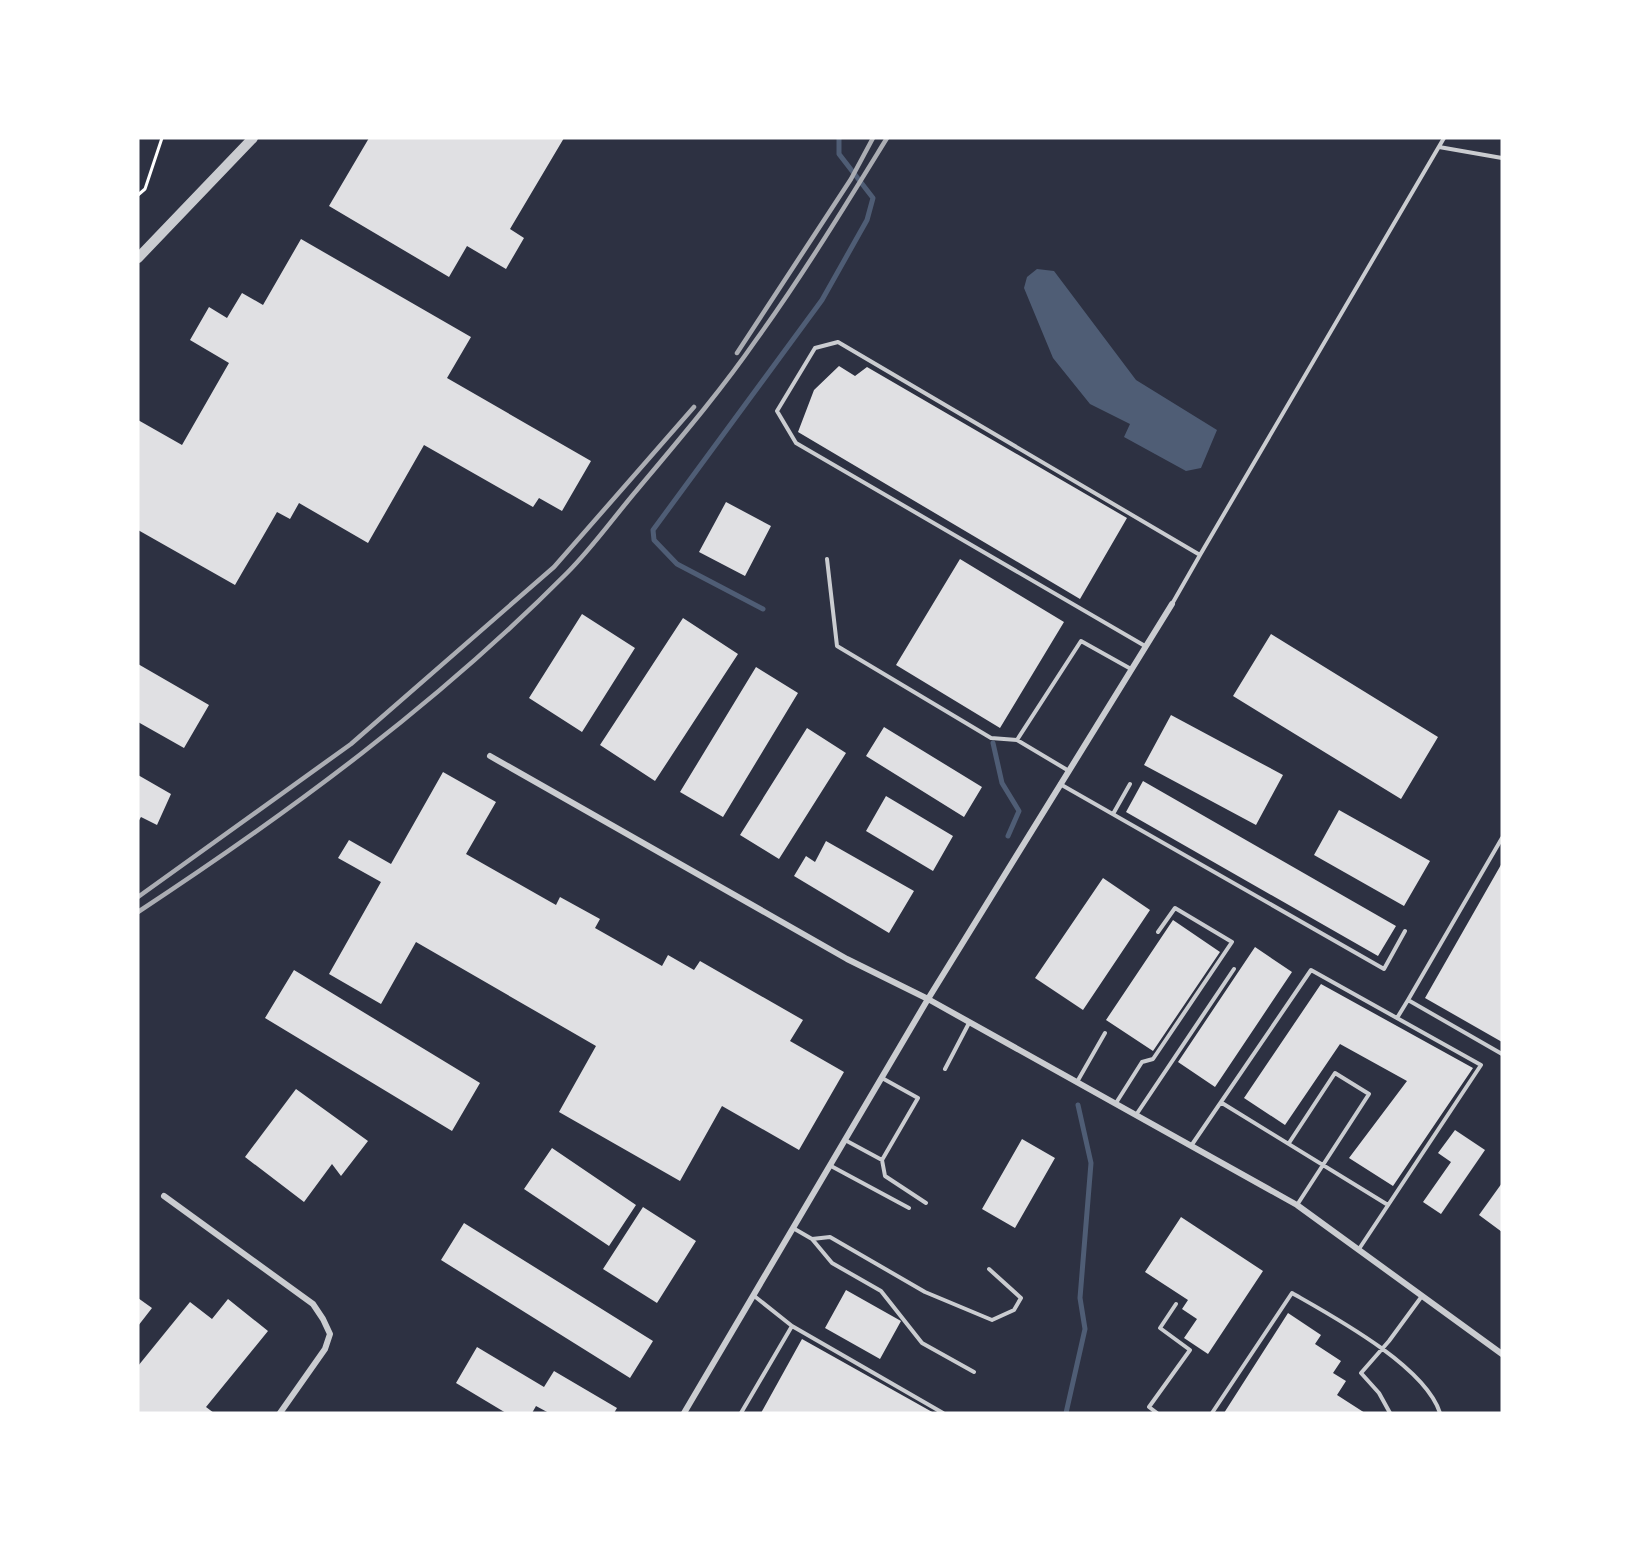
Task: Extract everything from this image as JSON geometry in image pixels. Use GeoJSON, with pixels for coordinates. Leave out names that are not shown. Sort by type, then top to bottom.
{"type":"FeatureCollection","features":[{"type":"Feature","properties":{"kind":"street"},"geometry":{"type":"LineString","coordinates":[[138,258],[253,138]]}},
{"type":"Feature","properties":{"kind":"street"},"geometry":{"type":"LineString","coordinates":[[685,1413],[928,999],[1172,604]]}},
{"type":"Feature","properties":{"kind":"street"},"geometry":{"type":"LineString","coordinates":[[490,756],[847,959],[928,999],[1297,1204],[1501,1352]]}},
{"type":"Feature","properties":{"kind":"street"},"geometry":{"type":"LineString","coordinates":[[164,1196],[313,1304],[323,1319],[330,1334],[325,1349],[280,1413]]}},
{"type":"Feature","properties":{"kind":"lane"},"geometry":{"type":"LineString","coordinates":[[1172,604],[1444,138]]}},
{"type":"Feature","properties":{"kind":"lane"},"geometry":{"type":"LineString","coordinates":[[1439,147],[1502,158]]}},
{"type":"Feature","properties":{"kind":"lane"},"geometry":{"type":"LineString","coordinates":[[1145,646],[795,443],[777,411],[815,348],[838,342],[1200,555]]}},
{"type":"Feature","properties":{"kind":"lane"},"geometry":{"type":"LineString","coordinates":[[827,560],[837,646],[991,738],[1017,740],[1069,771]]}},
{"type":"Feature","properties":{"kind":"lane"},"geometry":{"type":"LineString","coordinates":[[1017,740],[1081,641],[1131,669]]}},
{"type":"Feature","properties":{"kind":"lane"},"geometry":{"type":"LineString","coordinates":[[1060,784],[1384,969],[1405,931]]}},
{"type":"Feature","properties":{"kind":"lane"},"geometry":{"type":"LineString","coordinates":[[1113,815],[1130,784]]}},
{"type":"Feature","properties":{"kind":"lane"},"geometry":{"type":"LineString","coordinates":[[1397,1018],[1502,838]]}},
{"type":"Feature","properties":{"kind":"lane"},"geometry":{"type":"LineString","coordinates":[[1116,1104],[1142,1062],[1153,1059],[1232,942],[1175,908],[1158,932]]}},
{"type":"Feature","properties":{"kind":"lane"},"geometry":{"type":"LineString","coordinates":[[1136,1115],[1234,969]]}},
{"type":"Feature","properties":{"kind":"lane"},"geometry":{"type":"LineString","coordinates":[[1191,1146],[1311,970],[1482,1065],[1359,1249]]}},
{"type":"Feature","properties":{"kind":"lane"},"geometry":{"type":"LineString","coordinates":[[1407,1000],[1502,1054]]}},
{"type":"Feature","properties":{"kind":"lane"},"geometry":{"type":"LineString","coordinates":[[945,1069],[969,1022]]}},
{"type":"Feature","properties":{"kind":"lane"},"geometry":{"type":"LineString","coordinates":[[1077,1082],[1105,1033]]}},
{"type":"Feature","properties":{"kind":"lane"},"geometry":{"type":"LineString","coordinates":[[1288,1143],[1335,1073],[1369,1094],[1297,1204]]}},
{"type":"Feature","properties":{"kind":"lane"},"geometry":{"type":"LineString","coordinates":[[882,1078],[918,1098],[882,1160],[885,1176],[926,1203]]}},
{"type":"Feature","properties":{"kind":"lane"},"geometry":{"type":"LineString","coordinates":[[1222,1103],[1388,1205]]}},
{"type":"Feature","properties":{"kind":"lane"},"geometry":{"type":"LineString","coordinates":[[845,1140],[882,1160]]}},
{"type":"Feature","properties":{"kind":"lane"},"geometry":{"type":"LineString","coordinates":[[830,1166],[909,1208]]}},
{"type":"Feature","properties":{"kind":"lane"},"geometry":{"type":"LineString","coordinates":[[793,1228],[812,1239],[832,1263],[881,1291],[922,1343],[974,1372]]}},
{"type":"Feature","properties":{"kind":"lane"},"geometry":{"type":"LineString","coordinates":[[812,1239],[830,1237],[925,1292],[992,1320],[1014,1310],[1021,1298],[989,1269]]}},
{"type":"Feature","properties":{"kind":"lane"},"geometry":{"type":"LineString","coordinates":[[1212,1413],[1292,1293],[1335,1317],[1382,1349],[1420,1382],[1436,1400],[1440,1413]]}},
{"type":"Feature","properties":{"kind":"lane"},"geometry":{"type":"LineString","coordinates":[[753,1295],[792,1326],[943,1413]]}},
{"type":"Feature","properties":{"kind":"lane"},"geometry":{"type":"LineString","coordinates":[[1390,1413],[1379,1394],[1361,1373],[1423,1296]]}},
{"type":"Feature","properties":{"kind":"lane"},"geometry":{"type":"LineString","coordinates":[[1157,1413],[1149,1407],[1190,1350],[1160,1328],[1176,1304]]}},
{"type":"Feature","properties":{"kind":"lane"},"geometry":{"type":"LineString","coordinates":[[741,1413],[792,1326]]}},
{"type":"Feature","properties":{"kind":"path"},"geometry":{"type":"LineString","coordinates":[[138,195],[145,189],[162,138]]}},
{"type":"Feature","properties":{"kind":"water"},"geometry":{"type":"Polygon","coordinates":[[[1037,269],[1054,271],[1136,380],[1217,430],[1201,468],[1186,471],[1124,437],[1130,424],[1090,404],[1053,358],[1024,288],[1027,277],[1037,269]]]}},
{"type":"Feature","properties":{"kind":"building"},"geometry":{"type":"Polygon","coordinates":[[[369,138],[564,138],[510,229],[524,238],[506,269],[467,246],[449,277],[329,206],[369,138]]]}},
{"type":"Feature","properties":{"kind":"building"},"geometry":{"type":"Polygon","coordinates":[[[301,239],[471,337],[447,378],[591,461],[562,511],[539,498],[533,507],[424,445],[368,543],[299,503],[290,519],[277,512],[235,585],[138,530],[138,420],[182,445],[229,363],[190,340],[209,307],[227,318],[242,293],[263,305],[301,239]]]}},
{"type":"Feature","properties":{"kind":"building"},"geometry":{"type":"Polygon","coordinates":[[[839,366],[855,376],[867,367],[1127,518],[1080,599],[798,432],[814,390],[839,366]]]}},
{"type":"Feature","properties":{"kind":"building"},"geometry":{"type":"Polygon","coordinates":[[[726,502],[771,526],[745,576],[699,552],[726,502]]]}},
{"type":"Feature","properties":{"kind":"building"},"geometry":{"type":"Polygon","coordinates":[[[960,559],[1064,622],[1000,728],[896,665],[960,559]]]}},
{"type":"Feature","properties":{"kind":"building"},"geometry":{"type":"Polygon","coordinates":[[[582,614],[635,648],[582,732],[529,698],[582,614]]]}},
{"type":"Feature","properties":{"kind":"building"},"geometry":{"type":"Polygon","coordinates":[[[683,618],[738,654],[655,781],[600,745],[683,618]]]}},
{"type":"Feature","properties":{"kind":"building"},"geometry":{"type":"Polygon","coordinates":[[[1271,634],[1438,737],[1401,799],[1233,696],[1271,634]]]}},
{"type":"Feature","properties":{"kind":"building"},"geometry":{"type":"Polygon","coordinates":[[[138,664],[209,705],[184,748],[138,722],[138,664]]]}},
{"type":"Feature","properties":{"kind":"building"},"geometry":{"type":"Polygon","coordinates":[[[756,667],[798,693],[723,817],[680,792],[756,667]]]}},
{"type":"Feature","properties":{"kind":"building"},"geometry":{"type":"Polygon","coordinates":[[[1171,715],[1283,775],[1256,825],[1144,765],[1171,715]]]}},
{"type":"Feature","properties":{"kind":"building"},"geometry":{"type":"Polygon","coordinates":[[[884,727],[982,787],[964,817],[866,756],[884,727]]]}},
{"type":"Feature","properties":{"kind":"building"},"geometry":{"type":"Polygon","coordinates":[[[807,728],[846,753],[779,859],[740,835],[807,728]]]}},
{"type":"Feature","properties":{"kind":"building"},"geometry":{"type":"Polygon","coordinates":[[[443,772],[496,802],[466,854],[556,905],[560,897],[600,919],[595,928],[662,966],[668,955],[694,970],[700,961],[803,1020],[790,1041],[844,1072],[799,1150],[722,1106],[680,1181],[559,1112],[596,1046],[416,942],[381,1004],[329,974],[381,882],[338,858],[349,840],[391,864],[443,772]]]}},
{"type":"Feature","properties":{"kind":"building"},"geometry":{"type":"Polygon","coordinates":[[[138,775],[171,794],[157,825],[141,817],[138,822],[138,775]]]}},
{"type":"Feature","properties":{"kind":"building"},"geometry":{"type":"Polygon","coordinates":[[[1143,781],[1396,926],[1378,956],[1126,812],[1143,781]]]}},
{"type":"Feature","properties":{"kind":"building"},"geometry":{"type":"Polygon","coordinates":[[[886,796],[953,836],[933,871],[866,831],[886,796]]]}},
{"type":"Feature","properties":{"kind":"building"},"geometry":{"type":"Polygon","coordinates":[[[1339,810],[1430,861],[1404,906],[1314,855],[1339,810]]]}},
{"type":"Feature","properties":{"kind":"building"},"geometry":{"type":"Polygon","coordinates":[[[826,841],[914,891],[889,933],[794,876],[806,856],[815,862],[826,841]]]}},
{"type":"Feature","properties":{"kind":"building"},"geometry":{"type":"Polygon","coordinates":[[[1502,863],[1502,1042],[1425,998],[1502,863]]]}},
{"type":"Feature","properties":{"kind":"building"},"geometry":{"type":"Polygon","coordinates":[[[1103,878],[1150,910],[1083,1010],[1035,978],[1103,878]]]}},
{"type":"Feature","properties":{"kind":"building"},"geometry":{"type":"Polygon","coordinates":[[[1173,920],[1220,952],[1153,1051],[1106,1020],[1173,920]]]}},
{"type":"Feature","properties":{"kind":"building"},"geometry":{"type":"Polygon","coordinates":[[[1255,947],[1292,972],[1215,1087],[1178,1062],[1255,947]]]}},
{"type":"Feature","properties":{"kind":"building"},"geometry":{"type":"Polygon","coordinates":[[[294,970],[480,1083],[452,1131],[265,1018],[294,970]]]}},
{"type":"Feature","properties":{"kind":"building"},"geometry":{"type":"Polygon","coordinates":[[[1321,984],[1473,1068],[1393,1186],[1349,1158],[1407,1081],[1340,1044],[1285,1125],[1244,1098],[1321,984]]]}},
{"type":"Feature","properties":{"kind":"building"},"geometry":{"type":"Polygon","coordinates":[[[296,1089],[368,1141],[341,1176],[332,1164],[304,1202],[245,1157],[296,1089]]]}},
{"type":"Feature","properties":{"kind":"building"},"geometry":{"type":"Polygon","coordinates":[[[1455,1130],[1485,1150],[1441,1214],[1423,1202],[1451,1162],[1438,1153],[1455,1130]]]}},
{"type":"Feature","properties":{"kind":"building"},"geometry":{"type":"Polygon","coordinates":[[[1022,1139],[1055,1158],[1015,1228],[982,1209],[1022,1139]]]}},
{"type":"Feature","properties":{"kind":"building"},"geometry":{"type":"Polygon","coordinates":[[[552,1148],[636,1205],[609,1246],[524,1189],[552,1148]]]}},
{"type":"Feature","properties":{"kind":"building"},"geometry":{"type":"Polygon","coordinates":[[[1502,1183],[1502,1232],[1479,1215],[1502,1183]]]}},
{"type":"Feature","properties":{"kind":"building"},"geometry":{"type":"Polygon","coordinates":[[[643,1207],[696,1241],[657,1303],[603,1269],[643,1207]]]}},
{"type":"Feature","properties":{"kind":"building"},"geometry":{"type":"Polygon","coordinates":[[[1181,1217],[1263,1271],[1208,1354],[1184,1338],[1197,1319],[1182,1309],[1188,1300],[1145,1272],[1181,1217]]]}},
{"type":"Feature","properties":{"kind":"building"},"geometry":{"type":"Polygon","coordinates":[[[464,1223],[653,1341],[630,1378],[441,1260],[464,1223]]]}},
{"type":"Feature","properties":{"kind":"building"},"geometry":{"type":"Polygon","coordinates":[[[846,1290],[901,1321],[880,1359],[825,1328],[846,1290]]]}},
{"type":"Feature","properties":{"kind":"building"},"geometry":{"type":"Polygon","coordinates":[[[138,1298],[152,1308],[138,1326],[138,1298]]]}},
{"type":"Feature","properties":{"kind":"building"},"geometry":{"type":"Polygon","coordinates":[[[228,1299],[268,1331],[206,1407],[214,1413],[138,1413],[138,1366],[190,1302],[212,1319],[228,1299]]]}},
{"type":"Feature","properties":{"kind":"building"},"geometry":{"type":"Polygon","coordinates":[[[1288,1313],[1321,1335],[1315,1344],[1341,1361],[1333,1373],[1346,1381],[1337,1395],[1365,1413],[1224,1413],[1288,1313]]]}},
{"type":"Feature","properties":{"kind":"building"},"geometry":{"type":"Polygon","coordinates":[[[802,1339],[934,1413],[761,1413],[802,1339]]]}},
{"type":"Feature","properties":{"kind":"building"},"geometry":{"type":"Polygon","coordinates":[[[477,1347],[544,1387],[554,1371],[617,1408],[614,1413],[549,1413],[536,1406],[532,1413],[506,1413],[456,1383],[477,1347]]]}},
{"type":"Feature","properties":{"kind":"waterway"},"geometry":{"type":"LineString","coordinates":[[763,609],[677,564],[654,540],[653,530],[822,300],[867,220],[873,198],[839,154],[839,138]]}},
{"type":"Feature","properties":{"kind":"waterway"},"geometry":{"type":"LineString","coordinates":[[993,743],[1002,783],[1019,811],[1008,836]]}},
{"type":"Feature","properties":{"kind":"waterway"},"geometry":{"type":"LineString","coordinates":[[1066,1413],[1085,1329],[1080,1298],[1091,1163],[1078,1105]]}},
{"type":"Feature","properties":{"kind":"railway"},"geometry":{"type":"LineString","coordinates":[[737,353],[851,179],[873,138]]}},
{"type":"Feature","properties":{"kind":"railway"},"geometry":{"type":"LineString","coordinates":[[138,912],[251,835],[361,754],[467,667],[567,573],[683,435],[742,359],[807,265],[887,138]]}},
{"type":"Feature","properties":{"kind":"railway"},"geometry":{"type":"LineString","coordinates":[[138,897],[351,744],[554,567],[694,407]]}}]}
